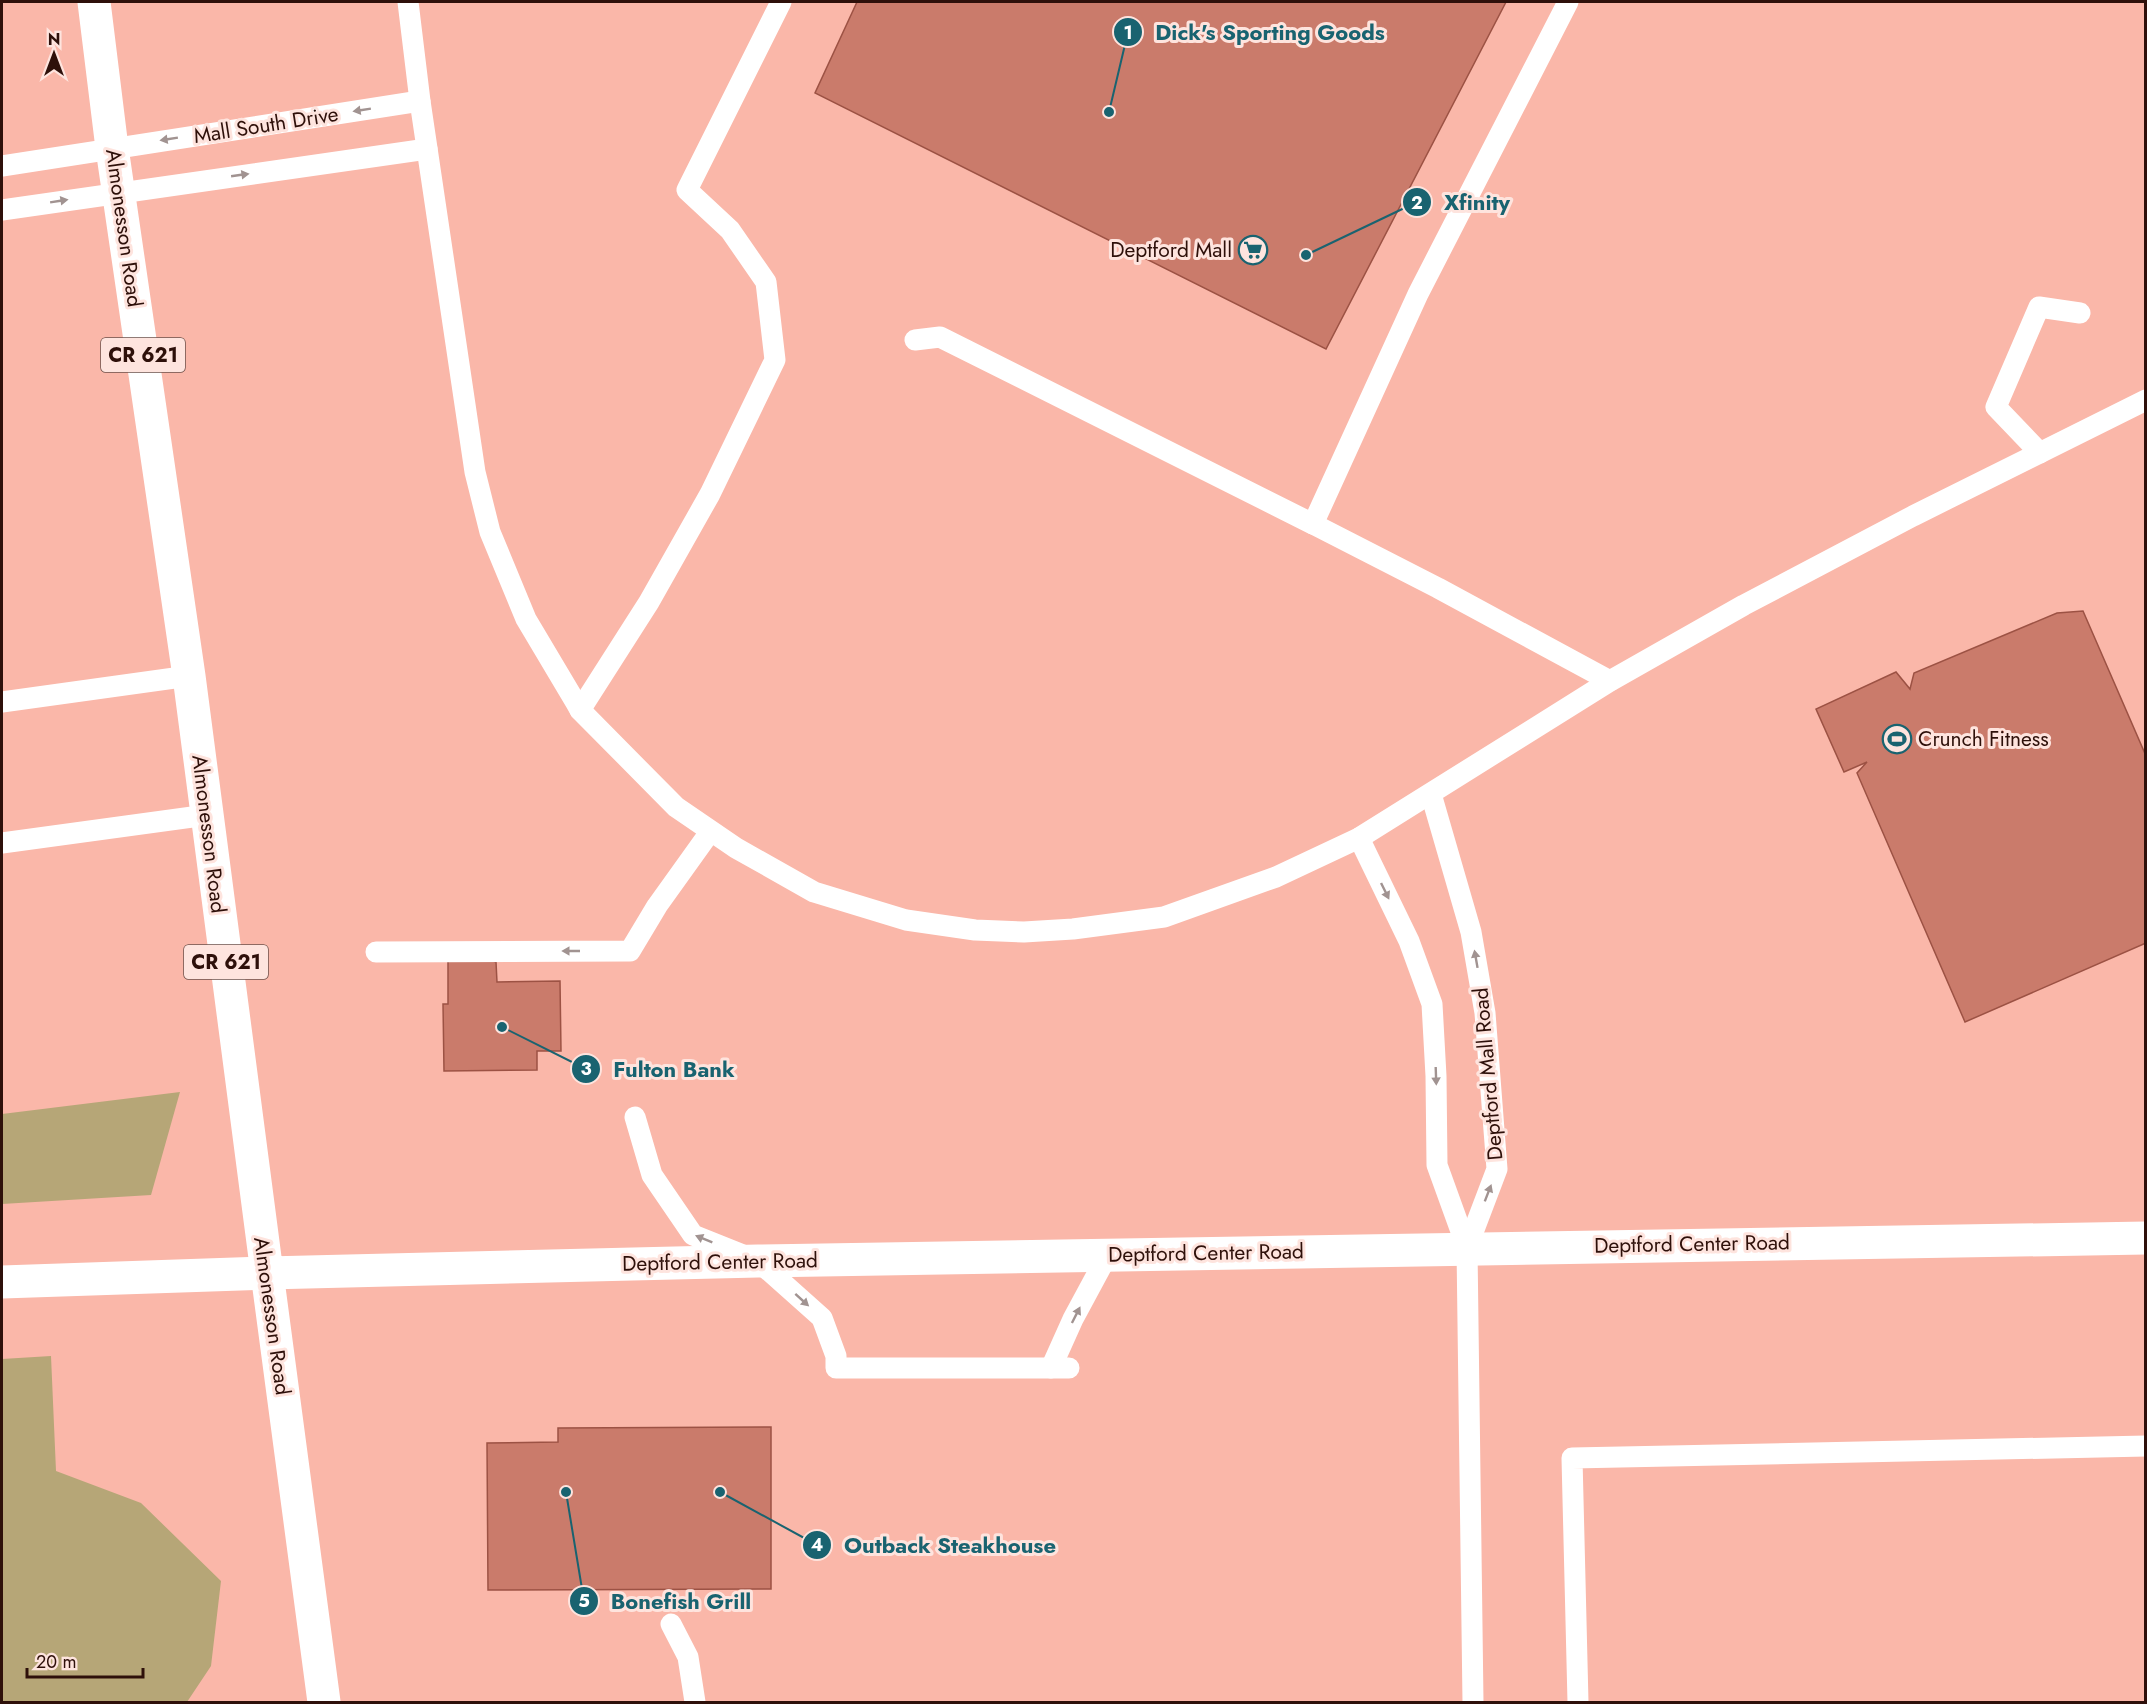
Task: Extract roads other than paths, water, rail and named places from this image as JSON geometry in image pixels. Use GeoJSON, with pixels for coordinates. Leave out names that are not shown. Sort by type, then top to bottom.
{"type":"FeatureCollection","features":[{"type":"Feature","properties":{"kind":"main road","name":"Almonesson Road"},"geometry":{"type":"LineString","coordinates":[[94,2],[112,148],[189,676],[324,1702]]}},
{"type":"Feature","properties":{"kind":"main road","name":"Deptford Center Road"},"geometry":{"type":"LineString","coordinates":[[2,1282],[267,1273],[1108,1254],[1467,1248],[2139,1243]]}},
{"type":"Feature","properties":{"kind":"lane"},"geometry":{"type":"LineString","coordinates":[[408,2],[420,101],[475,472],[490,532],[526,619],[580,710],[676,807],[710,832],[814,892],[906,920],[975,930],[1024,932],[1091,927],[1164,917],[1276,877],[1359,838],[1610,681],[1743,605],[1913,516],[2145,400]]}},
{"type":"Feature","properties":{"kind":"lane"},"geometry":{"type":"LineString","coordinates":[[580,710],[649,602],[710,494],[775,360],[766,282],[730,230],[687,190],[781,2]]}},
{"type":"Feature","properties":{"kind":"lane"},"geometry":{"type":"LineString","coordinates":[[1313,524],[1418,294],[1568,2]]}},
{"type":"Feature","properties":{"kind":"lane","name":"Mall South Drive"},"geometry":{"type":"LineString","coordinates":[[2,166],[420,101]]}},
{"type":"Feature","properties":{"kind":"lane"},"geometry":{"type":"LineString","coordinates":[[2,210],[427,149]]}},
{"type":"Feature","properties":{"kind":"lane"},"geometry":{"type":"LineString","coordinates":[[2040,453],[1996,407],[2039,308],[2080,313]]}},
{"type":"Feature","properties":{"kind":"lane"},"geometry":{"type":"LineString","coordinates":[[915,340],[940,337],[1438,588],[1610,681]]}},
{"type":"Feature","properties":{"kind":"lane"},"geometry":{"type":"LineString","coordinates":[[2,702],[189,676]]}},
{"type":"Feature","properties":{"kind":"lane","name":"Deptford Mall Road"},"geometry":{"type":"LineString","coordinates":[[1431,794],[1471,932],[1486,1024],[1497,1169],[1467,1248]]}},
{"type":"Feature","properties":{"kind":"lane"},"geometry":{"type":"LineString","coordinates":[[2,843],[207,815]]}},
{"type":"Feature","properties":{"kind":"lane"},"geometry":{"type":"LineString","coordinates":[[376,952],[630,951],[657,906],[710,832]]}},
{"type":"Feature","properties":{"kind":"lane"},"geometry":{"type":"LineString","coordinates":[[1359,838],[1409,941],[1432,1004],[1437,1165],[1467,1248],[1473,1702]]}},
{"type":"Feature","properties":{"kind":"lane"},"geometry":{"type":"LineString","coordinates":[[635,1117],[652,1175],[693,1235],[758,1261],[822,1318],[836,1356],[836,1368],[1060,1368],[1073,1319],[1108,1254]]}},
{"type":"Feature","properties":{"kind":"lane"},"geometry":{"type":"LineString","coordinates":[[1578,1702],[1572,1458],[2145,1446]]}},
{"type":"Feature","properties":{"kind":"lane"},"geometry":{"type":"LineString","coordinates":[[671,1624],[688,1658],[695,1702]]}},
{"type":"Feature","properties":{"kind":"place","name":"Dick's Sporting Goods"},"geometry":{"type":"Point","coordinates":[1109,112]}},
{"type":"Feature","properties":{"kind":"place","name":"Deptford Mall"},"geometry":{"type":"Point","coordinates":[1253,250]}},
{"type":"Feature","properties":{"kind":"place","name":"Xfinity"},"geometry":{"type":"Point","coordinates":[1306,255]}},
{"type":"Feature","properties":{"kind":"place","name":"Crunch Fitness"},"geometry":{"type":"Point","coordinates":[1897,739]}},
{"type":"Feature","properties":{"kind":"place","name":"Fulton Bank"},"geometry":{"type":"Point","coordinates":[502,1027]}},
{"type":"Feature","properties":{"kind":"place","name":"Bonefish Grill"},"geometry":{"type":"Point","coordinates":[566,1492]}},
{"type":"Feature","properties":{"kind":"place","name":"Outback Steakhouse"},"geometry":{"type":"Point","coordinates":[720,1492]}}]}
